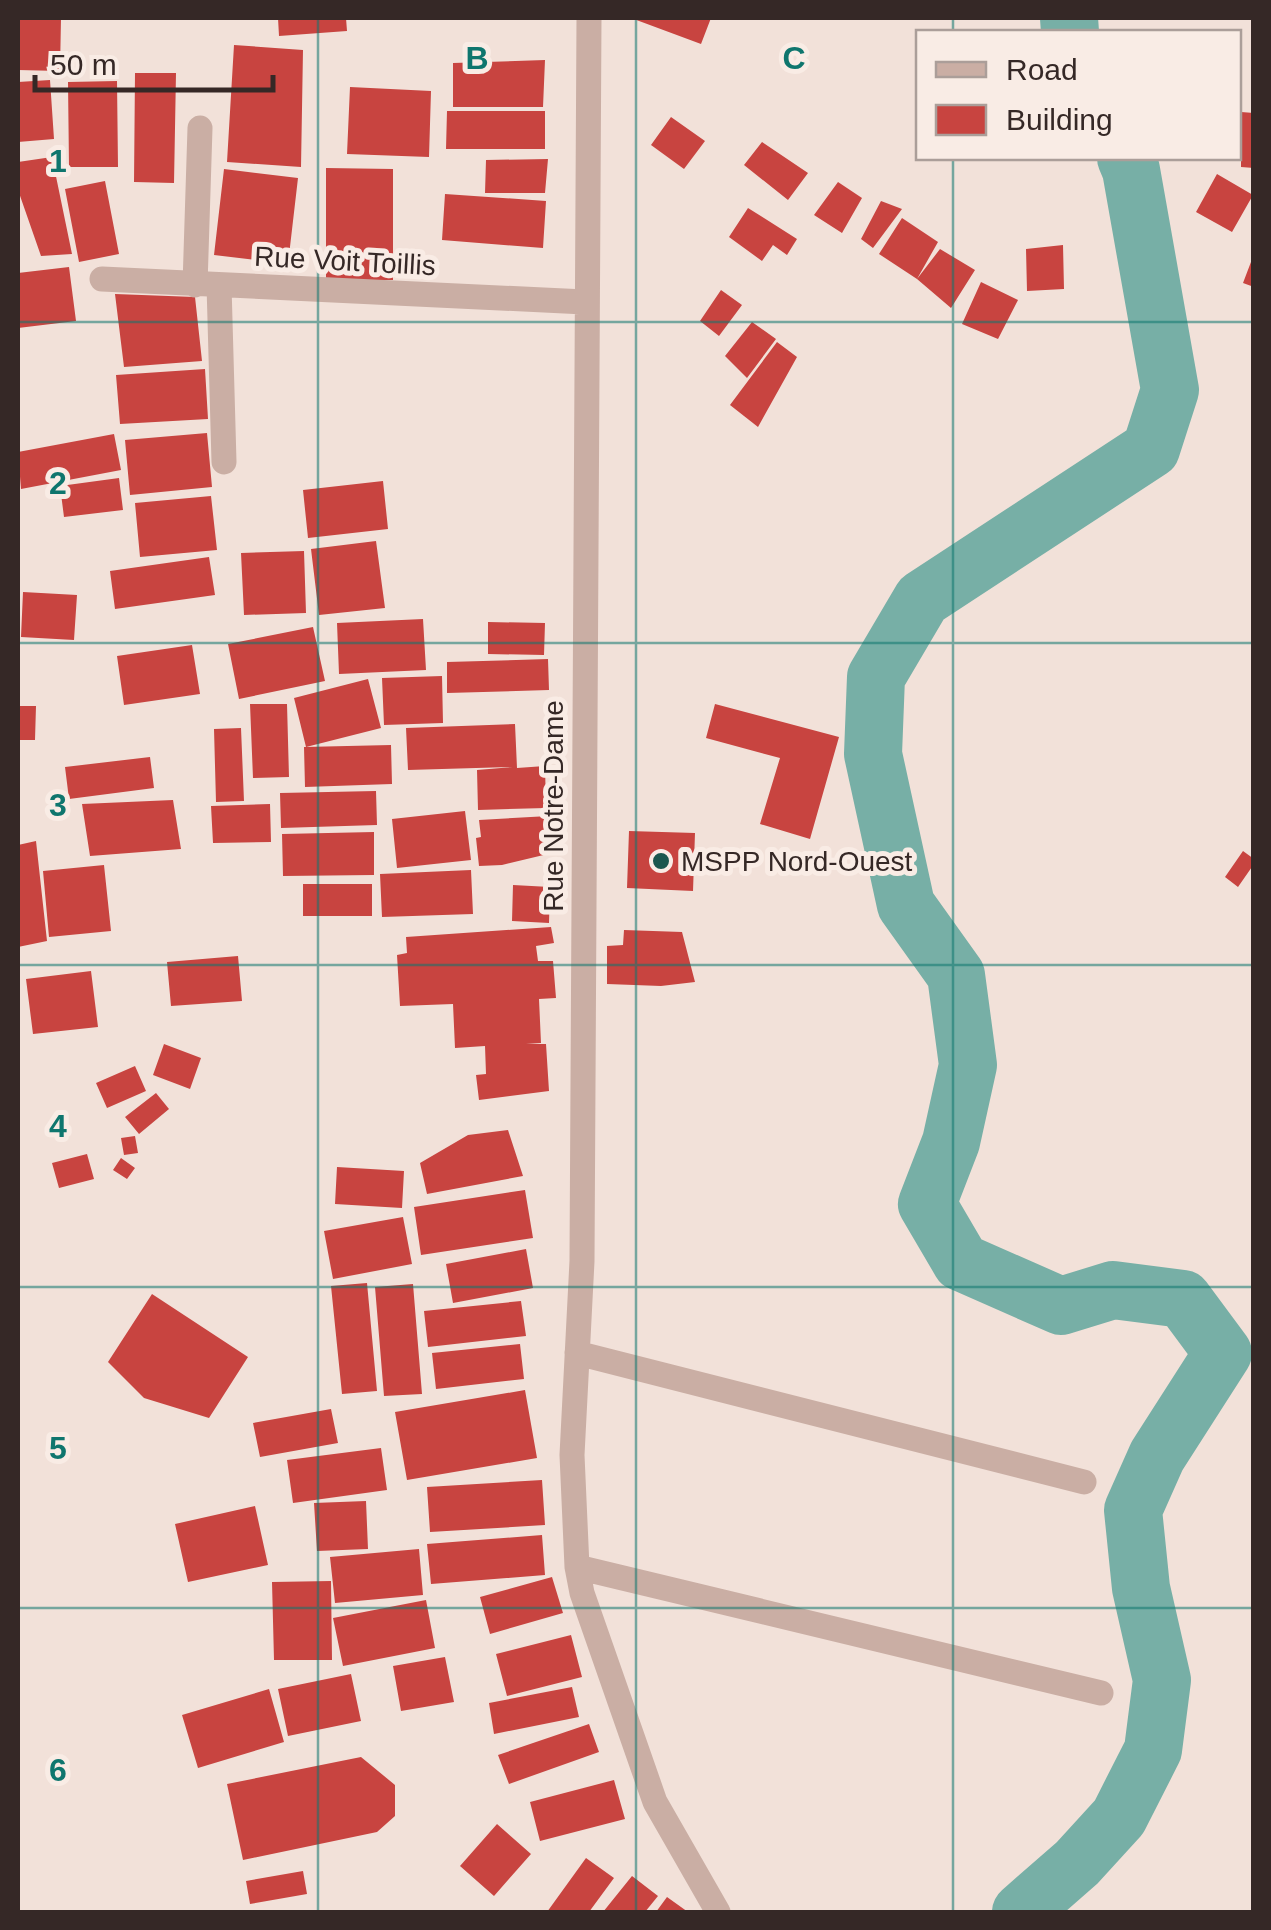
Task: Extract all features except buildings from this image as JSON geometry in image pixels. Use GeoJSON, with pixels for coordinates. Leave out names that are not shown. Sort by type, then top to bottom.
{"type":"FeatureCollection","features":[{"type":"Feature","properties":{"kind":"street","name":"Rue Notre-Dame"},"geometry":{"type":"LineString","coordinates":[[589,18],[582,1261],[572,1455],[577,1567],[582,1594],[655,1802],[718,1912]]}},
{"type":"Feature","properties":{"kind":"street"},"geometry":{"type":"LineString","coordinates":[[200,128],[207,285],[224,462]]}},
{"type":"Feature","properties":{"kind":"street","name":"Rue Voit Toillis"},"geometry":{"type":"LineString","coordinates":[[102,279],[585,302]]}},
{"type":"Feature","properties":{"kind":"street"},"geometry":{"type":"LineString","coordinates":[[577,1353],[1084,1482]]}},
{"type":"Feature","properties":{"kind":"street"},"geometry":{"type":"LineString","coordinates":[[577,1567],[1101,1693]]}},
{"type":"Feature","properties":{"kind":"waterway"},"geometry":{"type":"LineString","coordinates":[[1069,18],[1070,30]]}},
{"type":"Feature","properties":{"kind":"waterway"},"geometry":{"type":"LineString","coordinates":[[1021,1912],[1077,1863],[1119,1817],[1153,1750],[1162,1680],[1141,1588],[1133,1510],[1157,1456],[1223,1353],[1183,1299],[1113,1290],[1061,1306],[961,1262],[927,1204],[951,1142],[968,1065],[956,975],[906,905],[873,754],[876,677],[922,599],[1151,449],[1170,390],[1127,160]]}},
{"type":"Feature","properties":{"kind":"place","name":"MSPP Nord-Ouest"},"geometry":{"type":"Point","coordinates":[661,861]}}]}
